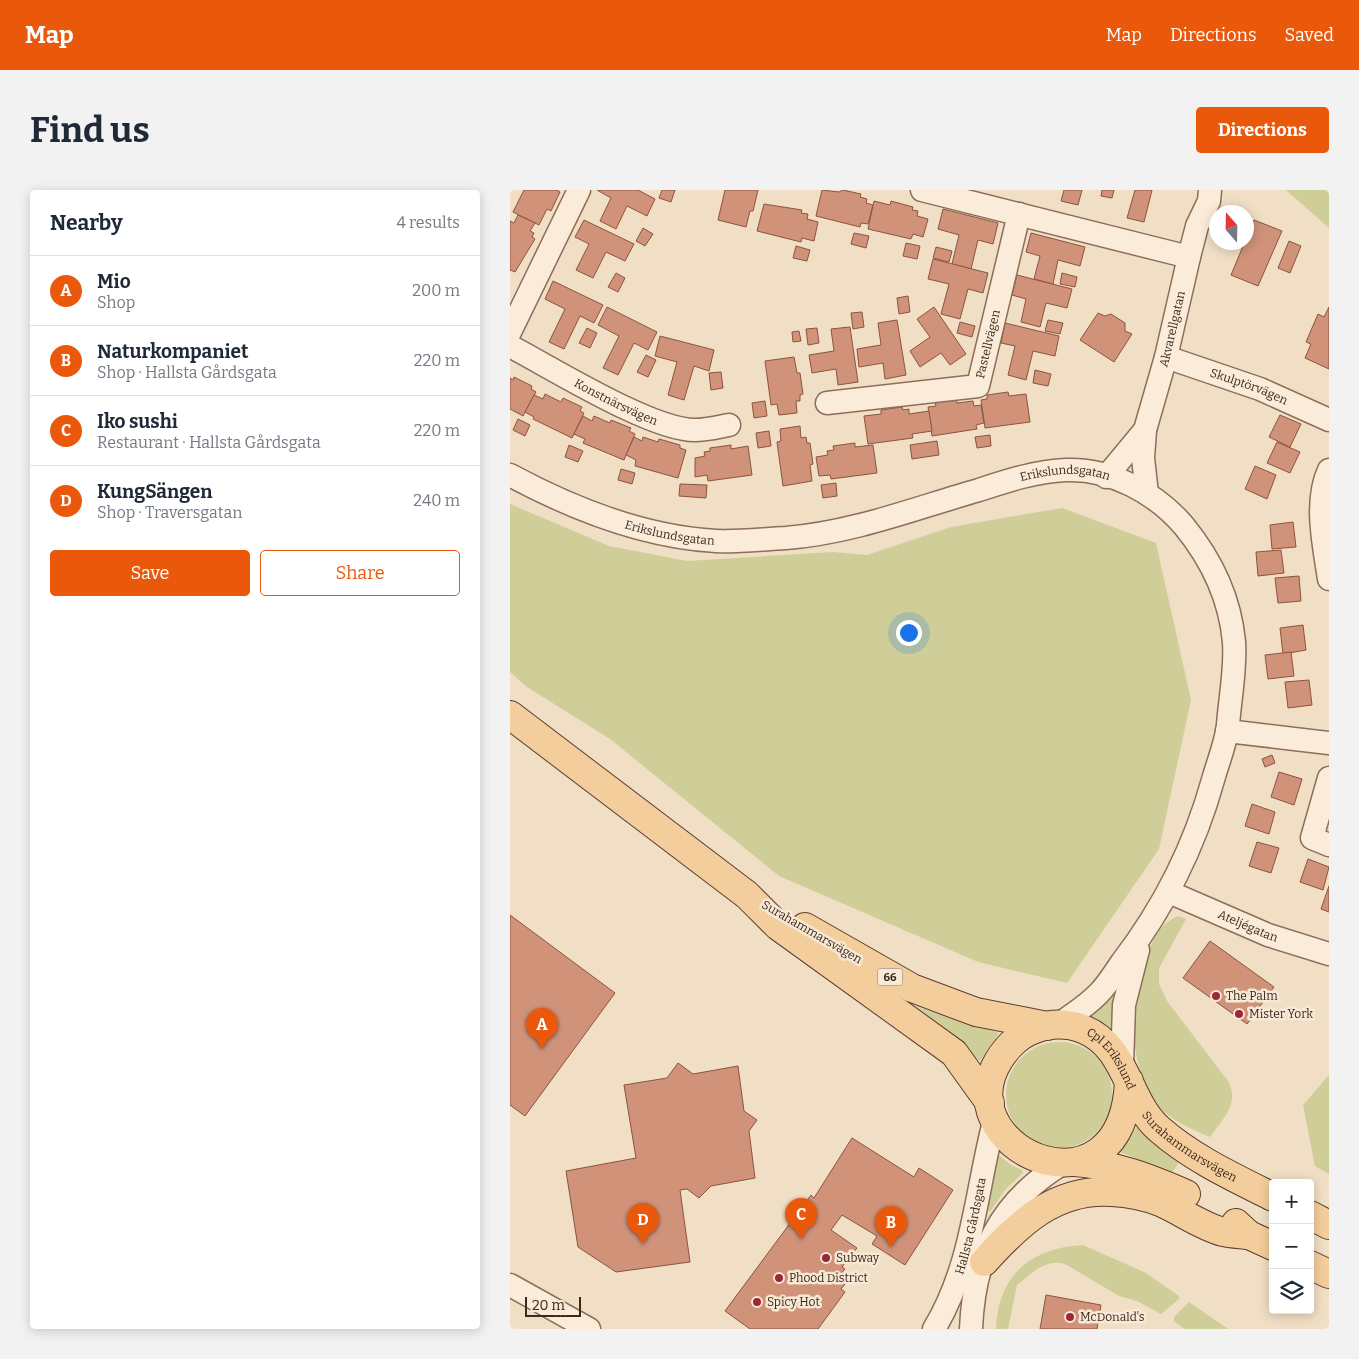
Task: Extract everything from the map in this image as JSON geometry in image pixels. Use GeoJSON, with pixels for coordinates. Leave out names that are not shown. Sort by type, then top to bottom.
{"type":"FeatureCollection","features":[{"type":"Feature","properties":{"kind":"main road","name":"Surahammarsvägen"},"geometry":{"type":"LineString","coordinates":[[510,715],[747,895],[778,926],[954,1053],[992,1111]]}},
{"type":"Feature","properties":{"kind":"main road","name":"Surahammarsvägen"},"geometry":{"type":"LineString","coordinates":[[747,895],[912,988],[976,1012],[1053,1025]]}},
{"type":"Feature","properties":{"kind":"main road","name":"Cpl Erikslund"},"geometry":{"type":"LineString","coordinates":[[1053,1025],[1075,1026],[1094,1034],[1112,1049],[1125,1073],[1128,1105],[1116,1134],[1095,1153],[1069,1163]]}},
{"type":"Feature","properties":{"kind":"main road"},"geometry":{"type":"LineString","coordinates":[[992,1111],[990,1084],[993,1071],[1004,1052],[1024,1034],[1053,1025]]}},
{"type":"Feature","properties":{"kind":"main road","name":"Surahammarsvägen"},"geometry":{"type":"LineString","coordinates":[[1125,1073],[1144,1112],[1158,1128],[1196,1156],[1269,1194]]}},
{"type":"Feature","properties":{"kind":"main road","name":"66"},"geometry":{"type":"LineString","coordinates":[[992,1111],[999,1129],[1016,1148],[1032,1156],[1069,1163],[1103,1164],[1144,1176],[1200,1201],[1261,1240]]}},
{"type":"Feature","properties":{"kind":"main road"},"geometry":{"type":"LineString","coordinates":[[984,1262],[1024,1220],[1038,1210],[1066,1197],[1102,1191],[1142,1196],[1223,1232],[1261,1240]]}},
{"type":"Feature","properties":{"kind":"main road"},"geometry":{"type":"LineString","coordinates":[[1314,1217],[1329,1224]]}},
{"type":"Feature","properties":{"kind":"main road"},"geometry":{"type":"LineString","coordinates":[[1314,1267],[1329,1274]]}},
{"type":"Feature","properties":{"kind":"street"},"geometry":{"type":"LineString","coordinates":[[510,332],[579,190]]}},
{"type":"Feature","properties":{"kind":"street"},"geometry":{"type":"LineString","coordinates":[[922,190],[1189,257]]}},
{"type":"Feature","properties":{"kind":"street","name":"Akvarellgatan"},"geometry":{"type":"LineString","coordinates":[[1194,190],[1197,226]]}},
{"type":"Feature","properties":{"kind":"street","name":"Akvarellgatan"},"geometry":{"type":"LineString","coordinates":[[1147,494],[1143,458],[1145,430],[1166,357],[1197,226],[1209,201],[1210,190]]}},
{"type":"Feature","properties":{"kind":"street","name":"Pastellvägen"},"geometry":{"type":"LineString","coordinates":[[827,403],[978,386],[1019,214]]}},
{"type":"Feature","properties":{"kind":"street","name":"Konstnärsvägen"},"geometry":{"type":"LineString","coordinates":[[510,346],[645,416],[670,425],[694,430],[729,425]]}},
{"type":"Feature","properties":{"kind":"street","name":"Skulptörvägen"},"geometry":{"type":"LineString","coordinates":[[1166,357],[1260,388],[1329,420]]}},
{"type":"Feature","properties":{"kind":"street","name":"Akvarellgatan"},"geometry":{"type":"LineString","coordinates":[[1106,477],[1145,430]]}},
{"type":"Feature","properties":{"kind":"street","name":"Erikslundsgatan"},"geometry":{"type":"LineString","coordinates":[[510,475],[612,520],[658,533],[720,541],[791,538],[855,526],[1025,477],[1067,470],[1128,483],[1147,494],[1176,516],[1202,548],[1219,581],[1234,641],[1227,731],[1202,817],[1183,865],[1169,892],[1142,936],[1098,994],[1053,1025]]}},
{"type":"Feature","properties":{"kind":"street"},"geometry":{"type":"LineString","coordinates":[[1329,470],[1322,492],[1324,542],[1329,579]]}},
{"type":"Feature","properties":{"kind":"street"},"geometry":{"type":"LineString","coordinates":[[1227,731],[1329,743]]}},
{"type":"Feature","properties":{"kind":"street"},"geometry":{"type":"LineString","coordinates":[[1329,778],[1312,838],[1329,845]]}},
{"type":"Feature","properties":{"kind":"street","name":"Ateljégatan"},"geometry":{"type":"LineString","coordinates":[[1169,892],[1268,934],[1329,954]]}},
{"type":"Feature","properties":{"kind":"street","name":"Erikslundsgatan"},"geometry":{"type":"LineString","coordinates":[[1125,1073],[1124,1005],[1132,967],[1142,936]]}},
{"type":"Feature","properties":{"kind":"street","name":"Hallsta Gårdsgata"},"geometry":{"type":"LineString","coordinates":[[934,1329],[942,1315],[962,1266],[977,1208],[992,1111]]}},
{"type":"Feature","properties":{"kind":"street","name":"Hallsta Gårdsgata"},"geometry":{"type":"LineString","coordinates":[[971,1329],[972,1306],[984,1262],[1003,1215],[1018,1196],[1039,1178],[1069,1163]]}},
{"type":"Feature","properties":{"kind":"street"},"geometry":{"type":"LineString","coordinates":[[510,1285],[589,1329]]}},
{"type":"Feature","properties":{"kind":"shaded area"},"geometry":{"type":"Polygon","coordinates":[[[1286,190],[1329,190],[1329,228],[1286,190]]]}},
{"type":"Feature","properties":{"kind":"shaded area"},"geometry":{"type":"Polygon","coordinates":[[[510,504],[609,546],[687,561],[832,552],[867,555],[951,527],[1062,508],[1156,543],[1191,700],[1159,849],[1067,983],[978,962],[779,876],[610,739],[527,687],[510,672],[510,504]]]}},
{"type":"Feature","properties":{"kind":"shaded area"},"geometry":{"type":"Polygon","coordinates":[[[1178,916],[1186,919],[1159,968],[1159,984],[1167,1001],[1228,1081],[1231,1089],[1232,1097],[1228,1111],[1210,1137],[1174,1119],[1152,1099],[1142,1077],[1135,1048],[1132,1017],[1135,987],[1139,971],[1157,934],[1168,922],[1178,916]]]}},
{"type":"Feature","properties":{"kind":"shaded area"},"geometry":{"type":"Polygon","coordinates":[[[1111,992],[1114,994],[1112,1028],[1088,1014],[1111,992]]]}},
{"type":"Feature","properties":{"kind":"shaded area"},"geometry":{"type":"Polygon","coordinates":[[[911,1005],[999,1033],[980,1061],[911,1005]]]}},
{"type":"Feature","properties":{"kind":"shaded area"},"geometry":{"type":"Polygon","coordinates":[[[1059,1042],[1079,1046],[1096,1058],[1108,1075],[1112,1095],[1108,1115],[1096,1132],[1079,1144],[1059,1148],[1039,1144],[1022,1132],[1010,1115],[1006,1095],[1010,1075],[1022,1058],[1039,1046],[1059,1042]]]}},
{"type":"Feature","properties":{"kind":"shaded area"},"geometry":{"type":"Polygon","coordinates":[[[1329,1075],[1329,1174],[1315,1166],[1303,1105],[1329,1075]]]}},
{"type":"Feature","properties":{"kind":"shaded area"},"geometry":{"type":"Polygon","coordinates":[[[1137,1127],[1151,1142],[1179,1162],[1172,1173],[1120,1152],[1137,1127]]]}},
{"type":"Feature","properties":{"kind":"shaded area"},"geometry":{"type":"Polygon","coordinates":[[[1000,1156],[1011,1165],[1022,1170],[1023,1173],[1005,1190],[990,1212],[987,1210],[997,1157],[1000,1156]]]}},
{"type":"Feature","properties":{"kind":"shaded area"},"geometry":{"type":"Polygon","coordinates":[[[1083,1245],[1146,1273],[1179,1296],[1179,1299],[1161,1314],[1137,1301],[1119,1296],[1067,1265],[1053,1263],[1034,1271],[1017,1285],[1008,1329],[996,1329],[998,1310],[1003,1294],[1010,1279],[1020,1268],[1047,1252],[1064,1247],[1083,1245]]]}},
{"type":"Feature","properties":{"kind":"shaded area"},"geometry":{"type":"Polygon","coordinates":[[[1189,1302],[1228,1329],[1184,1329],[1174,1321],[1174,1317],[1189,1302]]]}},
{"type":"Feature","properties":{"kind":"building"},"geometry":{"type":"Polygon","coordinates":[[[524,190],[557,190],[560,192],[551,211],[547,209],[539,225],[513,212],[524,190]]]}},
{"type":"Feature","properties":{"kind":"building"},"geometry":{"type":"Polygon","coordinates":[[[597,190],[638,190],[655,199],[647,216],[627,206],[616,229],[600,221],[611,198],[597,190]]]}},
{"type":"Feature","properties":{"kind":"building"},"geometry":{"type":"Polygon","coordinates":[[[662,190],[675,190],[671,202],[659,198],[662,190]]]}},
{"type":"Feature","properties":{"kind":"building"},"geometry":{"type":"Polygon","coordinates":[[[725,190],[758,190],[753,211],[750,211],[746,227],[718,220],[725,190]]]}},
{"type":"Feature","properties":{"kind":"building"},"geometry":{"type":"Polygon","coordinates":[[[822,190],[839,192],[843,190],[861,194],[860,197],[867,199],[866,203],[873,205],[868,224],[861,223],[860,227],[816,216],[822,190]]]}},
{"type":"Feature","properties":{"kind":"building"},"geometry":{"type":"Polygon","coordinates":[[[1064,190],[1082,190],[1078,205],[1061,201],[1064,190]]]}},
{"type":"Feature","properties":{"kind":"building"},"geometry":{"type":"Polygon","coordinates":[[[1102,190],[1114,190],[1112,198],[1101,196],[1102,190]]]}},
{"type":"Feature","properties":{"kind":"building"},"geometry":{"type":"Polygon","coordinates":[[[1135,190],[1152,190],[1144,222],[1127,218],[1135,190]]]}},
{"type":"Feature","properties":{"kind":"building"},"geometry":{"type":"Polygon","coordinates":[[[874,201],[890,205],[891,201],[913,207],[912,210],[918,211],[917,216],[928,219],[923,237],[913,234],[911,239],[868,229],[874,201]]]}},
{"type":"Feature","properties":{"kind":"building"},"geometry":{"type":"Polygon","coordinates":[[[764,204],[802,210],[801,213],[808,214],[807,219],[818,222],[814,241],[802,238],[801,242],[757,231],[764,204]]]}},
{"type":"Feature","properties":{"kind":"building"},"geometry":{"type":"Polygon","coordinates":[[[943,209],[998,223],[993,244],[978,240],[971,269],[952,264],[959,235],[938,229],[943,209]]]}},
{"type":"Feature","properties":{"kind":"building"},"geometry":{"type":"Polygon","coordinates":[[[518,215],[535,223],[530,231],[534,233],[532,237],[535,239],[515,272],[510,270],[510,221],[514,223],[518,215]]]}},
{"type":"Feature","properties":{"kind":"building"},"geometry":{"type":"Polygon","coordinates":[[[584,220],[634,244],[625,261],[606,252],[593,278],[576,270],[589,244],[575,237],[584,220]]]}},
{"type":"Feature","properties":{"kind":"building"},"geometry":{"type":"Polygon","coordinates":[[[1254,220],[1282,231],[1258,286],[1231,275],[1241,250],[1254,250],[1254,220]]]}},
{"type":"Feature","properties":{"kind":"building"},"geometry":{"type":"Polygon","coordinates":[[[643,228],[653,234],[645,246],[636,241],[643,228]]]}},
{"type":"Feature","properties":{"kind":"building"},"geometry":{"type":"Polygon","coordinates":[[[854,233],[869,236],[866,248],[851,244],[854,233]]]}},
{"type":"Feature","properties":{"kind":"building"},"geometry":{"type":"Polygon","coordinates":[[[1031,233],[1085,247],[1080,266],[1058,260],[1053,284],[1034,279],[1040,256],[1026,252],[1031,233]]]}},
{"type":"Feature","properties":{"kind":"building"},"geometry":{"type":"Polygon","coordinates":[[[1289,241],[1301,246],[1290,273],[1278,268],[1289,241]]]}},
{"type":"Feature","properties":{"kind":"building"},"geometry":{"type":"Polygon","coordinates":[[[906,243],[920,246],[917,259],[903,256],[906,243]]]}},
{"type":"Feature","properties":{"kind":"building"},"geometry":{"type":"Polygon","coordinates":[[[796,246],[810,250],[807,261],[793,258],[796,246]]]}},
{"type":"Feature","properties":{"kind":"building"},"geometry":{"type":"Polygon","coordinates":[[[936,247],[952,251],[949,262],[933,258],[936,247]]]}},
{"type":"Feature","properties":{"kind":"building"},"geometry":{"type":"Polygon","coordinates":[[[933,259],[988,273],[983,293],[968,289],[960,319],[941,314],[949,284],[928,279],[933,259]]]}},
{"type":"Feature","properties":{"kind":"building"},"geometry":{"type":"Polygon","coordinates":[[[616,273],[625,278],[618,292],[608,287],[616,273]]]}},
{"type":"Feature","properties":{"kind":"building"},"geometry":{"type":"Polygon","coordinates":[[[1062,273],[1077,277],[1075,287],[1060,284],[1062,273]]]}},
{"type":"Feature","properties":{"kind":"building"},"geometry":{"type":"Polygon","coordinates":[[[1017,275],[1072,289],[1067,308],[1046,303],[1040,327],[1021,322],[1026,299],[1012,295],[1017,275]]]}},
{"type":"Feature","properties":{"kind":"building"},"geometry":{"type":"Polygon","coordinates":[[[553,281],[603,305],[594,323],[580,316],[564,349],[549,342],[565,309],[545,299],[553,281]]]}},
{"type":"Feature","properties":{"kind":"building"},"geometry":{"type":"Polygon","coordinates":[[[908,296],[910,312],[899,314],[897,298],[908,296]]]}},
{"type":"Feature","properties":{"kind":"building"},"geometry":{"type":"Polygon","coordinates":[[[607,307],[657,332],[648,350],[634,343],[618,375],[603,368],[619,336],[598,325],[607,307]]]}},
{"type":"Feature","properties":{"kind":"building"},"geometry":{"type":"Polygon","coordinates":[[[934,307],[966,354],[950,365],[941,353],[920,367],[910,351],[930,337],[917,319],[934,307]]]}},
{"type":"Feature","properties":{"kind":"building"},"geometry":{"type":"Polygon","coordinates":[[[1329,307],[1329,369],[1305,358],[1311,344],[1306,342],[1318,314],[1324,317],[1329,307]]]}},
{"type":"Feature","properties":{"kind":"building"},"geometry":{"type":"Polygon","coordinates":[[[862,312],[864,327],[853,329],[851,313],[862,312]]]}},
{"type":"Feature","properties":{"kind":"building"},"geometry":{"type":"Polygon","coordinates":[[[1098,313],[1105,316],[1111,314],[1125,323],[1125,331],[1132,334],[1114,362],[1080,340],[1098,313]]]}},
{"type":"Feature","properties":{"kind":"building"},"geometry":{"type":"Polygon","coordinates":[[[897,320],[906,375],[885,379],[883,363],[859,367],[857,349],[881,345],[878,323],[897,320]]]}},
{"type":"Feature","properties":{"kind":"building"},"geometry":{"type":"Polygon","coordinates":[[[1048,320],[1063,323],[1060,334],[1045,331],[1048,320]]]}},
{"type":"Feature","properties":{"kind":"building"},"geometry":{"type":"Polygon","coordinates":[[[960,322],[975,326],[972,337],[957,333],[960,322]]]}},
{"type":"Feature","properties":{"kind":"building"},"geometry":{"type":"Polygon","coordinates":[[[1005,323],[1059,336],[1055,356],[1033,351],[1026,380],[1008,375],[1015,346],[1001,343],[1005,323]]]}},
{"type":"Feature","properties":{"kind":"building"},"geometry":{"type":"Polygon","coordinates":[[[850,327],[858,382],[838,385],[836,369],[812,373],[809,355],[834,351],[831,329],[850,327]]]}},
{"type":"Feature","properties":{"kind":"building"},"geometry":{"type":"Polygon","coordinates":[[[587,328],[597,333],[590,348],[579,343],[587,328]]]}},
{"type":"Feature","properties":{"kind":"building"},"geometry":{"type":"Polygon","coordinates":[[[817,328],[819,343],[808,345],[806,329],[817,328]]]}},
{"type":"Feature","properties":{"kind":"building"},"geometry":{"type":"Polygon","coordinates":[[[799,331],[801,341],[793,342],[792,332],[799,331]]]}},
{"type":"Feature","properties":{"kind":"building"},"geometry":{"type":"Polygon","coordinates":[[[660,336],[714,350],[709,371],[694,366],[684,400],[668,395],[677,362],[655,356],[660,336]]]}},
{"type":"Feature","properties":{"kind":"building"},"geometry":{"type":"Polygon","coordinates":[[[646,355],[656,360],[648,377],[637,372],[646,355]]]}},
{"type":"Feature","properties":{"kind":"building"},"geometry":{"type":"Polygon","coordinates":[[[794,357],[797,373],[800,373],[803,394],[800,395],[800,401],[796,401],[797,413],[779,415],[777,404],[771,405],[765,361],[794,357]]]}},
{"type":"Feature","properties":{"kind":"building"},"geometry":{"type":"Polygon","coordinates":[[[1035,370],[1051,374],[1048,386],[1033,383],[1035,370]]]}},
{"type":"Feature","properties":{"kind":"building"},"geometry":{"type":"Polygon","coordinates":[[[721,372],[723,388],[711,390],[709,373],[721,372]]]}},
{"type":"Feature","properties":{"kind":"building"},"geometry":{"type":"Polygon","coordinates":[[[514,377],[532,386],[531,389],[536,392],[523,416],[510,409],[510,378],[513,380],[514,377]]]}},
{"type":"Feature","properties":{"kind":"building"},"geometry":{"type":"Polygon","coordinates":[[[1008,392],[1009,396],[1026,394],[1030,422],[985,428],[981,400],[987,399],[987,395],[1008,392]]]}},
{"type":"Feature","properties":{"kind":"building"},"geometry":{"type":"Polygon","coordinates":[[[545,394],[561,402],[563,398],[582,407],[580,411],[584,413],[572,438],[533,419],[534,417],[525,412],[534,395],[543,399],[545,394]]]}},
{"type":"Feature","properties":{"kind":"building"},"geometry":{"type":"Polygon","coordinates":[[[956,399],[957,403],[973,401],[974,406],[981,405],[984,423],[976,425],[977,429],[932,436],[928,407],[936,406],[935,402],[956,399]]]}},
{"type":"Feature","properties":{"kind":"building"},"geometry":{"type":"Polygon","coordinates":[[[765,401],[767,416],[754,418],[752,403],[765,401]]]}},
{"type":"Feature","properties":{"kind":"building"},"geometry":{"type":"Polygon","coordinates":[[[902,407],[903,410],[909,409],[909,414],[929,411],[932,431],[912,434],[913,438],[868,444],[864,416],[881,414],[881,410],[902,407]]]}},
{"type":"Feature","properties":{"kind":"building"},"geometry":{"type":"Polygon","coordinates":[[[1280,415],[1301,424],[1290,447],[1269,437],[1280,415]]]}},
{"type":"Feature","properties":{"kind":"building"},"geometry":{"type":"Polygon","coordinates":[[[583,416],[592,421],[594,416],[610,423],[611,420],[631,428],[629,431],[635,434],[624,460],[583,443],[585,439],[574,434],[583,416]]]}},
{"type":"Feature","properties":{"kind":"building"},"geometry":{"type":"Polygon","coordinates":[[[518,419],[530,425],[525,436],[513,430],[518,419]]]}},
{"type":"Feature","properties":{"kind":"building"},"geometry":{"type":"Polygon","coordinates":[[[800,426],[801,438],[806,437],[807,443],[810,443],[813,464],[810,465],[812,481],[783,486],[777,442],[781,441],[780,429],[800,426]]]}},
{"type":"Feature","properties":{"kind":"building"},"geometry":{"type":"Polygon","coordinates":[[[769,431],[771,446],[758,448],[756,433],[769,431]]]}},
{"type":"Feature","properties":{"kind":"building"},"geometry":{"type":"Polygon","coordinates":[[[990,435],[991,446],[977,448],[975,437],[990,435]]]}},
{"type":"Feature","properties":{"kind":"building"},"geometry":{"type":"Polygon","coordinates":[[[634,437],[642,441],[643,437],[658,442],[659,439],[680,445],[680,448],[686,450],[678,478],[635,466],[636,460],[626,455],[634,437]]]}},
{"type":"Feature","properties":{"kind":"building"},"geometry":{"type":"Polygon","coordinates":[[[937,441],[939,455],[912,459],[910,445],[937,441]]]}},
{"type":"Feature","properties":{"kind":"building"},"geometry":{"type":"Polygon","coordinates":[[[1277,442],[1300,452],[1290,473],[1267,463],[1277,442]]]}},
{"type":"Feature","properties":{"kind":"building"},"geometry":{"type":"Polygon","coordinates":[[[855,443],[855,447],[873,445],[877,473],[831,479],[830,475],[819,476],[816,457],[828,455],[827,451],[834,450],[833,446],[855,443]]]}},
{"type":"Feature","properties":{"kind":"building"},"geometry":{"type":"Polygon","coordinates":[[[569,445],[583,451],[578,462],[565,457],[569,445]]]}},
{"type":"Feature","properties":{"kind":"building"},"geometry":{"type":"Polygon","coordinates":[[[731,445],[731,449],[748,446],[752,475],[708,481],[707,475],[695,477],[695,458],[705,456],[704,452],[710,451],[710,448],[731,445]]]}},
{"type":"Feature","properties":{"kind":"building"},"geometry":{"type":"Polygon","coordinates":[[[1255,466],[1276,475],[1267,499],[1245,489],[1255,466]]]}},
{"type":"Feature","properties":{"kind":"building"},"geometry":{"type":"Polygon","coordinates":[[[621,469],[635,473],[632,484],[618,480],[621,469]]]}},
{"type":"Feature","properties":{"kind":"building"},"geometry":{"type":"Polygon","coordinates":[[[836,483],[837,496],[823,498],[821,485],[836,483]]]}},
{"type":"Feature","properties":{"kind":"building"},"geometry":{"type":"Polygon","coordinates":[[[680,484],[707,485],[706,498],[679,496],[680,484]]]}},
{"type":"Feature","properties":{"kind":"building"},"geometry":{"type":"Polygon","coordinates":[[[1293,522],[1296,547],[1272,549],[1270,525],[1293,522]]]}},
{"type":"Feature","properties":{"kind":"building"},"geometry":{"type":"Polygon","coordinates":[[[1281,550],[1284,573],[1258,576],[1256,552],[1281,550]]]}},
{"type":"Feature","properties":{"kind":"building"},"geometry":{"type":"Polygon","coordinates":[[[1299,576],[1301,601],[1278,603],[1275,578],[1299,576]]]}},
{"type":"Feature","properties":{"kind":"building"},"geometry":{"type":"Polygon","coordinates":[[[1303,625],[1306,650],[1283,654],[1280,628],[1303,625]]]}},
{"type":"Feature","properties":{"kind":"building"},"geometry":{"type":"Polygon","coordinates":[[[1291,652],[1294,676],[1268,679],[1265,655],[1291,652]]]}},
{"type":"Feature","properties":{"kind":"building"},"geometry":{"type":"Polygon","coordinates":[[[1309,680],[1312,705],[1288,708],[1285,682],[1309,680]]]}},
{"type":"Feature","properties":{"kind":"building"},"geometry":{"type":"Polygon","coordinates":[[[1272,755],[1275,763],[1265,767],[1262,759],[1272,755]]]}},
{"type":"Feature","properties":{"kind":"building"},"geometry":{"type":"Polygon","coordinates":[[[1279,772],[1302,779],[1294,805],[1271,797],[1279,772]]]}},
{"type":"Feature","properties":{"kind":"building"},"geometry":{"type":"Polygon","coordinates":[[[1252,804],[1275,812],[1269,834],[1245,826],[1252,804]]]}},
{"type":"Feature","properties":{"kind":"building"},"geometry":{"type":"Polygon","coordinates":[[[1257,842],[1279,848],[1271,873],[1249,866],[1257,842]]]}},
{"type":"Feature","properties":{"kind":"building"},"geometry":{"type":"Polygon","coordinates":[[[1308,859],[1329,867],[1323,890],[1300,882],[1308,859]]]}},
{"type":"Feature","properties":{"kind":"building"},"geometry":{"type":"Polygon","coordinates":[[[1329,886],[1329,912],[1321,909],[1329,886]]]}},
{"type":"Feature","properties":{"kind":"building"},"geometry":{"type":"Polygon","coordinates":[[[510,915],[615,993],[525,1116],[510,1105],[510,915]]]}},
{"type":"Feature","properties":{"kind":"building"},"geometry":{"type":"Polygon","coordinates":[[[1210,941],[1274,987],[1247,1024],[1183,978],[1210,941]]]}},
{"type":"Feature","properties":{"kind":"building"},"geometry":{"type":"Polygon","coordinates":[[[678,1063],[693,1074],[738,1066],[744,1111],[757,1120],[749,1131],[755,1178],[711,1186],[699,1198],[687,1189],[680,1190],[690,1262],[616,1272],[578,1247],[566,1171],[636,1158],[624,1085],[667,1078],[678,1063]]]}},
{"type":"Feature","properties":{"kind":"building"},"geometry":{"type":"Polygon","coordinates":[[[852,1138],[914,1177],[919,1168],[953,1190],[905,1265],[872,1244],[877,1236],[842,1215],[831,1230],[857,1248],[842,1267],[845,1269],[840,1275],[848,1280],[841,1289],[845,1292],[818,1329],[750,1329],[725,1311],[811,1195],[814,1198],[852,1138]]]}},
{"type":"Feature","properties":{"kind":"building","name":"McDonald's"},"geometry":{"type":"Polygon","coordinates":[[[1046,1295],[1101,1305],[1097,1329],[1040,1329],[1046,1295]]]}},
{"type":"Feature","properties":{"kind":"place","name":"The Palm"},"geometry":{"type":"Point","coordinates":[1216,996]}},
{"type":"Feature","properties":{"kind":"place","name":"Mister York"},"geometry":{"type":"Point","coordinates":[1239,1014]}},
{"type":"Feature","properties":{"kind":"place","name":"Mio"},"geometry":{"type":"Point","coordinates":[542,1049]}},
{"type":"Feature","properties":{"kind":"place","name":"Iko sushi"},"geometry":{"type":"Point","coordinates":[801,1239]}},
{"type":"Feature","properties":{"kind":"place","name":"KungSängen"},"geometry":{"type":"Point","coordinates":[643,1244]}},
{"type":"Feature","properties":{"kind":"place","name":"Naturkompaniet"},"geometry":{"type":"Point","coordinates":[891,1247]}},
{"type":"Feature","properties":{"kind":"place","name":"Subway"},"geometry":{"type":"Point","coordinates":[826,1258]}},
{"type":"Feature","properties":{"kind":"place","name":"Phood District"},"geometry":{"type":"Point","coordinates":[779,1278]}},
{"type":"Feature","properties":{"kind":"place","name":"Spicy Hot"},"geometry":{"type":"Point","coordinates":[757,1302]}},
{"type":"Feature","properties":{"kind":"place","name":"McDonald's"},"geometry":{"type":"Point","coordinates":[1070,1317]}}]}
